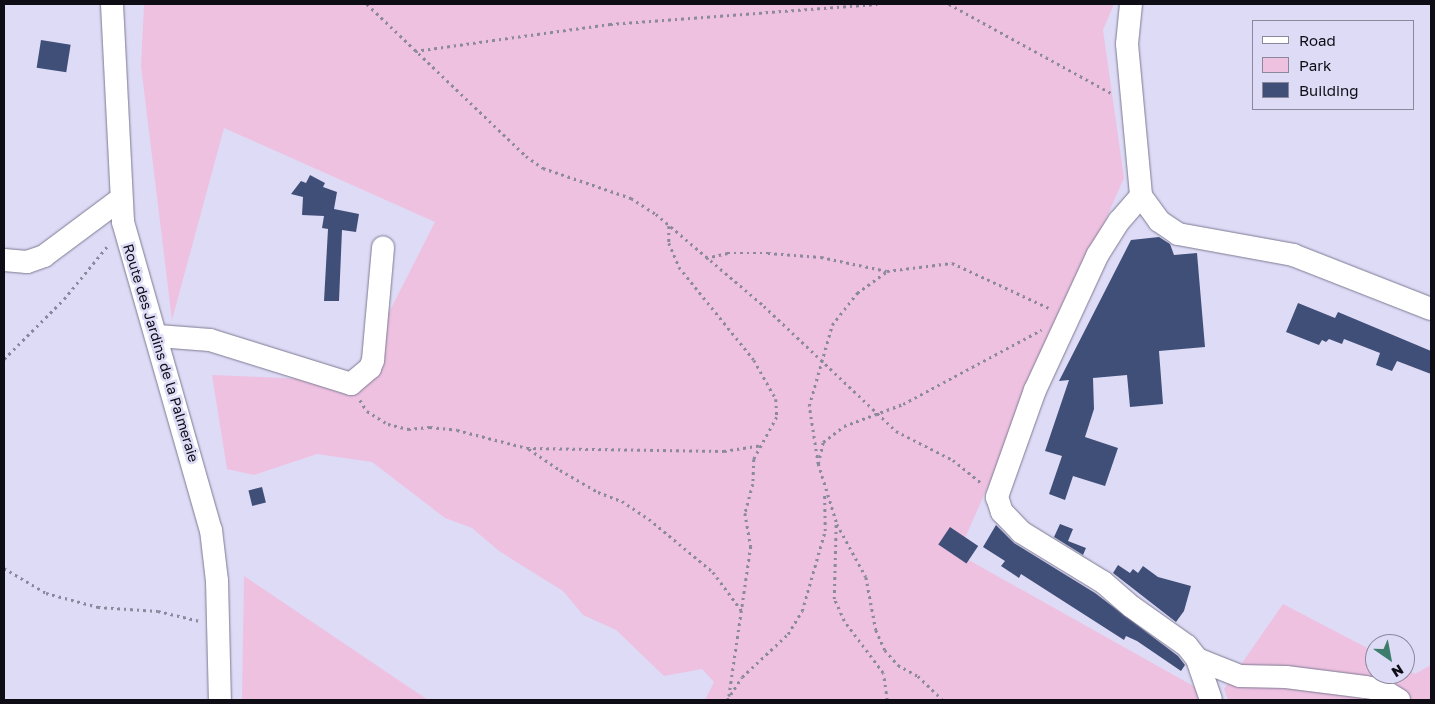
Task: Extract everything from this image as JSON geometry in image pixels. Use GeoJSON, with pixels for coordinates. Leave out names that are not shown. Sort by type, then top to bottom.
{"type":"FeatureCollection","features":[{"type":"Feature","properties":{"kind":"street","name":"Route des Jardins de la Palmeraie"},"geometry":{"type":"LineString","coordinates":[[112,4],[119,200],[124,229],[158,336],[211,530],[218,626],[220,700]]}},
{"type":"Feature","properties":{"kind":"street"},"geometry":{"type":"LineString","coordinates":[[1131,4],[1127,44],[1141,196],[1159,221],[1178,234],[1292,255],[1431,309]]}},
{"type":"Feature","properties":{"kind":"street"},"geometry":{"type":"LineString","coordinates":[[1141,196],[1119,221],[1097,256],[1035,390],[997,497],[1002,512],[1021,532],[1103,582],[1132,607],[1187,646],[1197,659],[1211,700]]}},
{"type":"Feature","properties":{"kind":"street"},"geometry":{"type":"LineString","coordinates":[[4,260],[27,262],[44,256],[119,200]]}},
{"type":"Feature","properties":{"kind":"street"},"geometry":{"type":"LineString","coordinates":[[158,336],[210,340],[351,384],[370,368],[373,360],[383,247]]}},
{"type":"Feature","properties":{"kind":"street"},"geometry":{"type":"LineString","coordinates":[[1197,659],[1240,676],[1286,677],[1365,687],[1383,690],[1399,700]]}},
{"type":"Feature","properties":{"kind":"path"},"geometry":{"type":"LineString","coordinates":[[367,4],[526,156],[543,168],[631,198],[669,226],[764,306],[876,415],[896,431],[953,460],[997,497]]}},
{"type":"Feature","properties":{"kind":"path"},"geometry":{"type":"LineString","coordinates":[[415,51],[610,24],[877,4]]}},
{"type":"Feature","properties":{"kind":"path"},"geometry":{"type":"LineString","coordinates":[[948,4],[1134,106]]}},
{"type":"Feature","properties":{"kind":"path"},"geometry":{"type":"LineString","coordinates":[[669,226],[670,243],[679,267],[754,360],[776,399],[777,417],[754,459],[753,484],[745,513],[751,546],[729,696]]}},
{"type":"Feature","properties":{"kind":"path"},"geometry":{"type":"LineString","coordinates":[[4,359],[64,299],[124,229]]}},
{"type":"Feature","properties":{"kind":"path"},"geometry":{"type":"LineString","coordinates":[[706,258],[727,253],[768,253],[821,258],[887,271],[952,264],[1043,308],[1070,314]]}},
{"type":"Feature","properties":{"kind":"path"},"geometry":{"type":"LineString","coordinates":[[887,271],[857,293],[832,325],[823,364],[816,377],[809,406],[818,464],[824,488],[836,522],[866,577],[876,630],[886,650],[898,665],[918,676],[943,700]]}},
{"type":"Feature","properties":{"kind":"path"},"geometry":{"type":"LineString","coordinates":[[818,464],[823,442],[844,426],[876,415],[940,385],[1046,327]]}},
{"type":"Feature","properties":{"kind":"path"},"geometry":{"type":"LineString","coordinates":[[351,384],[367,411],[388,424],[408,429],[430,427],[457,430],[528,448],[724,451],[761,445]]}},
{"type":"Feature","properties":{"kind":"path"},"geometry":{"type":"LineString","coordinates":[[528,448],[560,470],[598,492],[622,501],[649,519],[713,572],[742,611]]}},
{"type":"Feature","properties":{"kind":"path"},"geometry":{"type":"LineString","coordinates":[[727,700],[742,677],[788,634],[802,611],[825,531],[824,488]]}},
{"type":"Feature","properties":{"kind":"path"},"geometry":{"type":"LineString","coordinates":[[836,522],[834,599],[844,621],[871,654],[882,673],[888,700]]}},
{"type":"Feature","properties":{"kind":"path"},"geometry":{"type":"LineString","coordinates":[[4,568],[46,593],[98,607],[158,611],[218,626]]}},
{"type":"Feature","properties":{"kind":"green space"},"geometry":{"type":"Polygon","coordinates":[[[144,4],[1114,4],[1103,30],[1124,178],[958,554],[1195,687],[1199,700],[705,700],[714,682],[702,669],[664,676],[616,630],[583,615],[563,591],[499,551],[472,528],[445,518],[372,462],[317,454],[254,475],[227,469],[212,375],[354,381],[435,222],[224,128],[172,320],[141,66],[144,4]]]}},
{"type":"Feature","properties":{"kind":"green space"},"geometry":{"type":"Polygon","coordinates":[[[244,576],[428,700],[242,700],[244,576]]]}},
{"type":"Feature","properties":{"kind":"green space"},"geometry":{"type":"Polygon","coordinates":[[[1283,604],[1365,647],[1365,684],[1415,684],[1415,674],[1431,665],[1431,700],[1228,700],[1224,689],[1283,604]]]}},
{"type":"Feature","properties":{"kind":"building"},"geometry":{"type":"Polygon","coordinates":[[[41,40],[71,45],[66,72],[37,68],[41,40]]]}},
{"type":"Feature","properties":{"kind":"building"},"geometry":{"type":"Polygon","coordinates":[[[310,175],[325,183],[323,187],[337,192],[334,209],[359,214],[356,232],[342,230],[339,301],[324,301],[328,229],[322,228],[324,216],[302,215],[303,197],[291,194],[301,181],[306,183],[310,175]]]}},
{"type":"Feature","properties":{"kind":"building"},"geometry":{"type":"Polygon","coordinates":[[[1159,237],[1170,244],[1174,255],[1197,253],[1205,347],[1159,351],[1163,404],[1130,407],[1127,375],[1093,378],[1094,409],[1085,437],[1118,448],[1105,486],[1073,476],[1065,500],[1049,494],[1062,456],[1045,451],[1069,380],[1059,381],[1131,240],[1159,237]]]}},
{"type":"Feature","properties":{"kind":"building"},"geometry":{"type":"Polygon","coordinates":[[[1298,303],[1335,318],[1338,312],[1431,351],[1431,374],[1397,361],[1392,371],[1376,365],[1380,353],[1344,339],[1342,344],[1329,339],[1326,342],[1322,340],[1319,345],[1286,332],[1298,303]]]}},
{"type":"Feature","properties":{"kind":"building"},"geometry":{"type":"Polygon","coordinates":[[[262,487],[266,503],[252,506],[248,490],[262,487]]]}},
{"type":"Feature","properties":{"kind":"building"},"geometry":{"type":"Polygon","coordinates":[[[1060,524],[1073,529],[1068,541],[1086,548],[1083,555],[1054,537],[1060,524]]]}},
{"type":"Feature","properties":{"kind":"building"},"geometry":{"type":"Polygon","coordinates":[[[996,525],[1014,543],[1095,593],[1178,656],[1185,665],[1181,671],[1137,641],[1126,636],[1124,640],[1021,574],[1019,578],[1001,566],[1005,561],[983,547],[996,525]]]}},
{"type":"Feature","properties":{"kind":"building"},"geometry":{"type":"Polygon","coordinates":[[[950,527],[978,546],[966,563],[938,544],[950,527]]]}},
{"type":"Feature","properties":{"kind":"building"},"geometry":{"type":"Polygon","coordinates":[[[1118,565],[1130,573],[1133,569],[1138,573],[1143,566],[1158,577],[1191,586],[1184,611],[1176,622],[1113,573],[1118,565]]]}}]}
